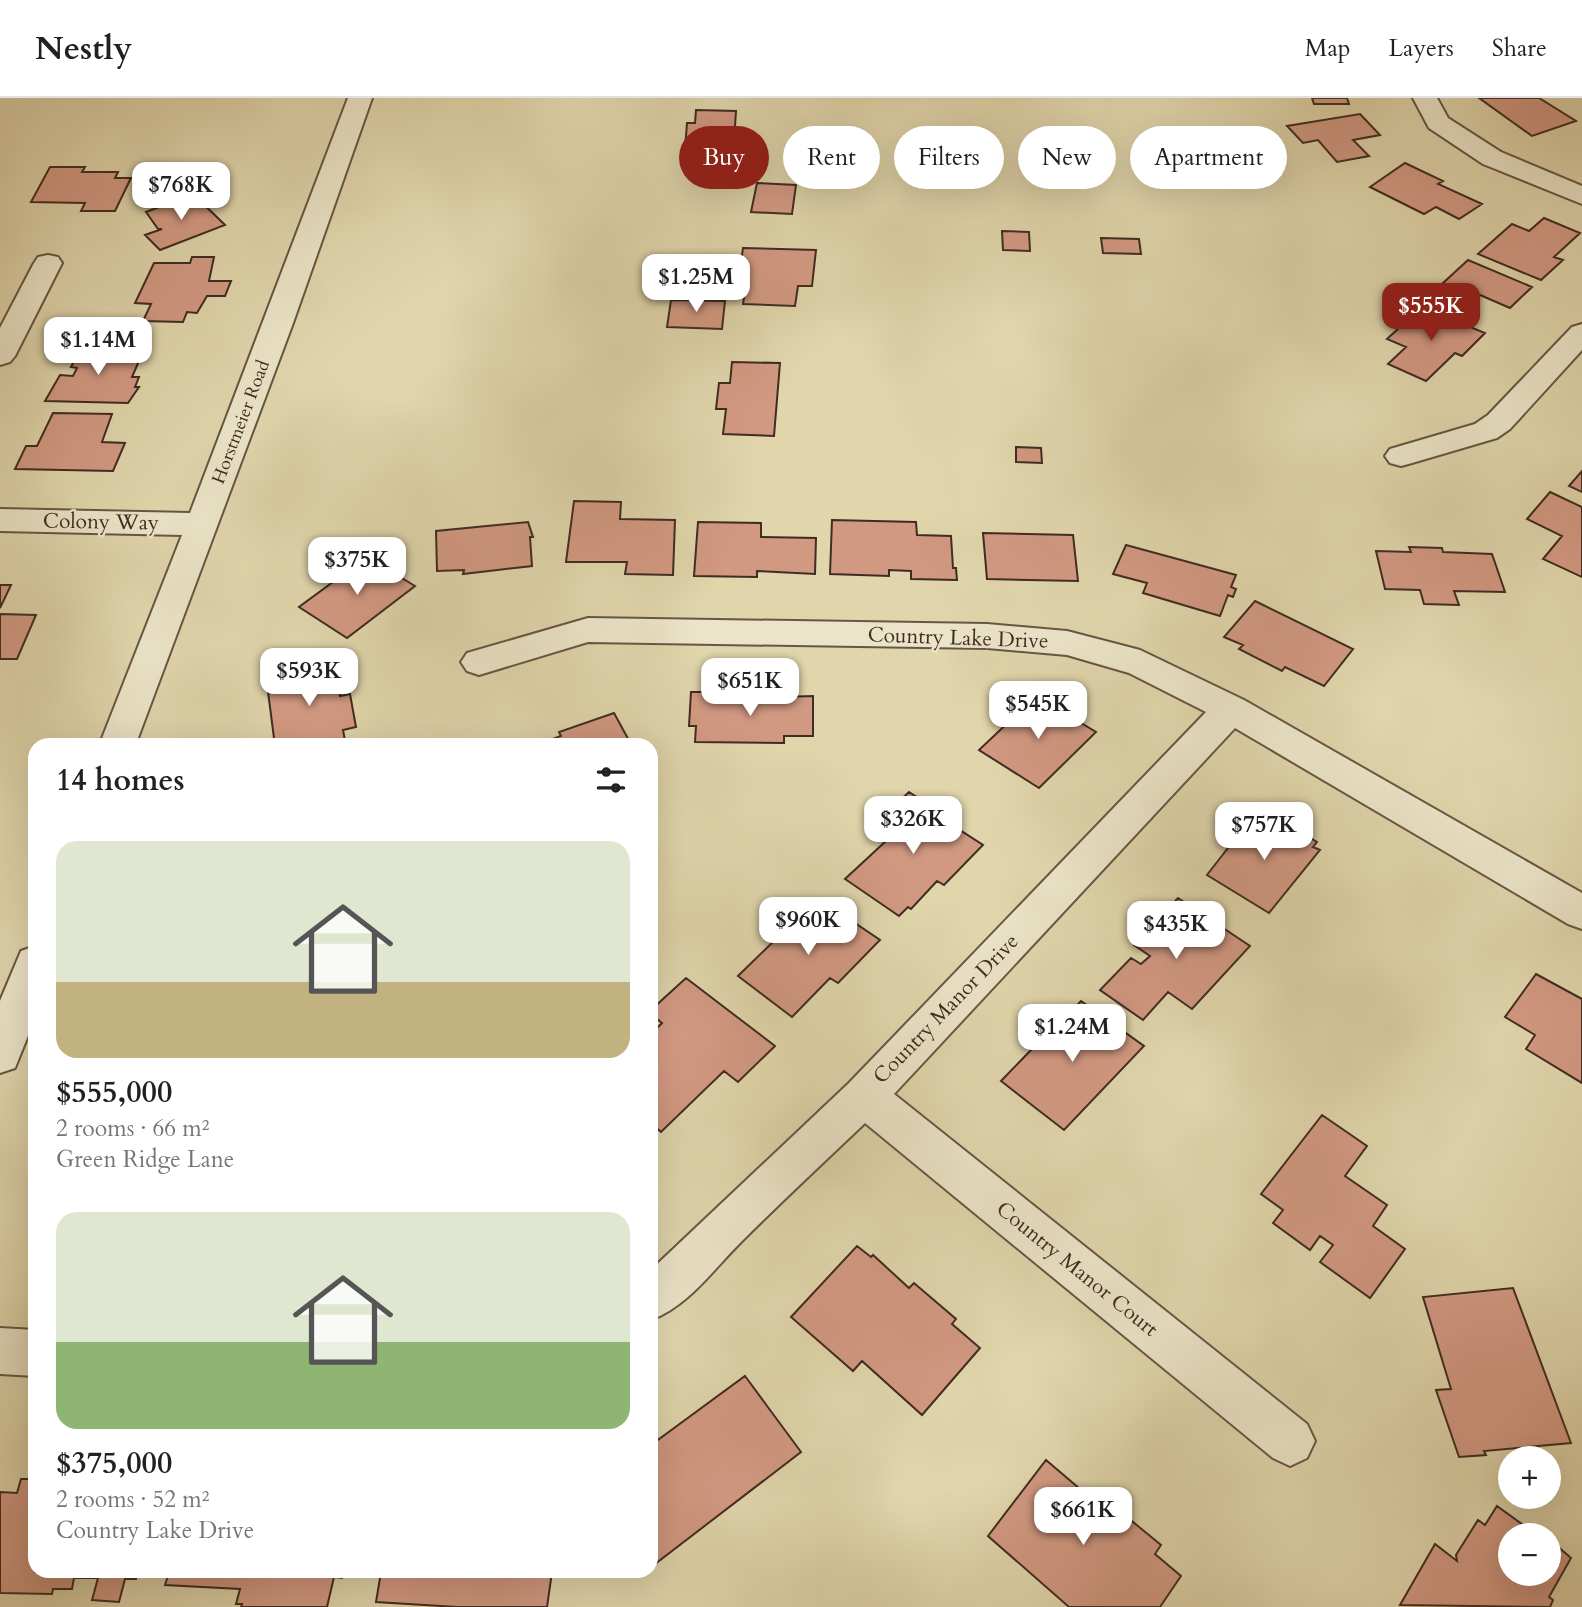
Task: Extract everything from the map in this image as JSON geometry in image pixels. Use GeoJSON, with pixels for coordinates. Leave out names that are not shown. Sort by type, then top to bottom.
{"type":"FeatureCollection","features":[{"type":"Feature","properties":{"kind":"street","name":"Horstmeier Road"},"geometry":{"type":"LineString","coordinates":[[120,738],[279,323],[360,98]]}},
{"type":"Feature","properties":{"kind":"street"},"geometry":{"type":"LineString","coordinates":[[1425,98],[1438,123],[1492,158],[1582,196]]}},
{"type":"Feature","properties":{"kind":"street"},"geometry":{"type":"LineString","coordinates":[[0,356],[48,263]]}},
{"type":"Feature","properties":{"kind":"street"},"geometry":{"type":"LineString","coordinates":[[1401,456],[1486,431],[1499,422],[1582,333]]}},
{"type":"Feature","properties":{"kind":"street","name":"Colony Way"},"geometry":{"type":"LineString","coordinates":[[0,520],[201,524]]}},
{"type":"Feature","properties":{"kind":"street","name":"Country Lake Drive"},"geometry":{"type":"LineString","coordinates":[[479,662],[588,630],[987,636],[1068,643],[1140,663],[1231,709],[1582,913]]}},
{"type":"Feature","properties":{"kind":"street","name":"Country Manor Drive"},"geometry":{"type":"LineString","coordinates":[[658,1293],[864,1096],[1231,709]]}},
{"type":"Feature","properties":{"kind":"street"},"geometry":{"type":"LineString","coordinates":[[0,1055],[28,981]]}},
{"type":"Feature","properties":{"kind":"street","name":"Country Manor Court"},"geometry":{"type":"LineString","coordinates":[[864,1096],[1290,1441]]}},
{"type":"Feature","properties":{"kind":"street"},"geometry":{"type":"LineString","coordinates":[[0,1350],[28,1352]]}},
{"type":"Feature","properties":{"kind":"building"},"geometry":{"type":"Polygon","coordinates":[[[1312,98],[1347,98],[1349,104],[1314,104],[1312,98]]]}},
{"type":"Feature","properties":{"kind":"building"},"geometry":{"type":"Polygon","coordinates":[[[1479,98],[1539,98],[1576,121],[1532,136],[1479,98]]]}},
{"type":"Feature","properties":{"kind":"building"},"geometry":{"type":"Polygon","coordinates":[[[696,110],[736,111],[735,126],[687,126],[687,123],[695,123],[696,110]]]}},
{"type":"Feature","properties":{"kind":"building"},"geometry":{"type":"Polygon","coordinates":[[[1360,114],[1380,135],[1353,140],[1369,156],[1337,162],[1318,140],[1303,143],[1287,126],[1360,114]]]}},
{"type":"Feature","properties":{"kind":"building"},"geometry":{"type":"Polygon","coordinates":[[[1405,163],[1443,181],[1438,184],[1482,204],[1459,219],[1436,207],[1424,214],[1370,187],[1405,163]]]}},
{"type":"Feature","properties":{"kind":"building"},"geometry":{"type":"Polygon","coordinates":[[[50,167],[85,167],[82,172],[118,172],[115,178],[131,178],[115,211],[81,211],[85,203],[31,202],[50,167]]]}},
{"type":"Feature","properties":{"kind":"building"},"geometry":{"type":"Polygon","coordinates":[[[769,184],[783,184],[783,189],[795,189],[792,214],[751,212],[756,189],[769,189],[769,184]]]}},
{"type":"Feature","properties":{"kind":"building"},"geometry":{"type":"Polygon","coordinates":[[[193,194],[225,225],[160,250],[145,235],[162,229],[158,229],[146,212],[193,194]]]}},
{"type":"Feature","properties":{"kind":"building"},"geometry":{"type":"Polygon","coordinates":[[[1544,218],[1580,233],[1554,257],[1563,260],[1541,280],[1478,254],[1512,224],[1529,231],[1544,218]]]}},
{"type":"Feature","properties":{"kind":"building"},"geometry":{"type":"Polygon","coordinates":[[[1002,231],[1029,232],[1030,251],[1003,250],[1002,231]]]}},
{"type":"Feature","properties":{"kind":"building"},"geometry":{"type":"Polygon","coordinates":[[[1101,238],[1139,239],[1141,254],[1103,253],[1101,238]]]}},
{"type":"Feature","properties":{"kind":"building"},"geometry":{"type":"Polygon","coordinates":[[[743,248],[816,250],[812,286],[798,286],[795,306],[743,304],[746,284],[738,284],[743,248]]]}},
{"type":"Feature","properties":{"kind":"building"},"geometry":{"type":"Polygon","coordinates":[[[192,257],[214,257],[209,281],[231,281],[225,296],[207,296],[197,313],[187,312],[183,322],[143,321],[151,304],[135,303],[154,263],[190,263],[192,257]]]}},
{"type":"Feature","properties":{"kind":"building"},"geometry":{"type":"Polygon","coordinates":[[[1468,260],[1532,287],[1510,308],[1480,295],[1463,310],[1429,296],[1468,260]]]}},
{"type":"Feature","properties":{"kind":"building"},"geometry":{"type":"Polygon","coordinates":[[[671,300],[725,301],[722,329],[667,327],[671,300]]]}},
{"type":"Feature","properties":{"kind":"building"},"geometry":{"type":"Polygon","coordinates":[[[1422,307],[1485,333],[1462,356],[1455,353],[1426,381],[1388,364],[1406,347],[1387,339],[1422,307]]]}},
{"type":"Feature","properties":{"kind":"building"},"geometry":{"type":"Polygon","coordinates":[[[84,342],[126,343],[117,361],[139,361],[132,377],[139,377],[135,387],[139,387],[128,403],[45,401],[60,375],[73,376],[77,368],[71,367],[84,342]]]}},
{"type":"Feature","properties":{"kind":"building"},"geometry":{"type":"Polygon","coordinates":[[[732,362],[780,363],[774,436],[723,434],[726,409],[716,409],[719,383],[730,383],[732,362]]]}},
{"type":"Feature","properties":{"kind":"building"},"geometry":{"type":"Polygon","coordinates":[[[53,413],[112,414],[102,442],[125,443],[113,471],[15,469],[26,446],[37,446],[53,413]]]}},
{"type":"Feature","properties":{"kind":"building"},"geometry":{"type":"Polygon","coordinates":[[[1016,447],[1041,448],[1042,463],[1016,462],[1016,447]]]}},
{"type":"Feature","properties":{"kind":"building"},"geometry":{"type":"Polygon","coordinates":[[[1582,471],[1582,492],[1569,486],[1582,471]]]}},
{"type":"Feature","properties":{"kind":"building"},"geometry":{"type":"Polygon","coordinates":[[[1550,492],[1582,507],[1582,577],[1543,559],[1562,536],[1527,519],[1550,492]]]}},
{"type":"Feature","properties":{"kind":"building"},"geometry":{"type":"Polygon","coordinates":[[[574,501],[621,502],[620,519],[675,520],[673,575],[625,574],[627,562],[566,562],[574,501]]]}},
{"type":"Feature","properties":{"kind":"building"},"geometry":{"type":"Polygon","coordinates":[[[832,520],[916,522],[917,535],[951,536],[953,568],[956,568],[957,580],[911,579],[911,571],[889,570],[889,576],[830,574],[832,520]]]}},
{"type":"Feature","properties":{"kind":"building"},"geometry":{"type":"Polygon","coordinates":[[[528,522],[533,537],[530,537],[532,566],[463,574],[464,570],[437,571],[436,531],[528,522]]]}},
{"type":"Feature","properties":{"kind":"building"},"geometry":{"type":"Polygon","coordinates":[[[698,522],[761,523],[761,537],[816,538],[815,574],[757,571],[757,577],[694,576],[698,522]]]}},
{"type":"Feature","properties":{"kind":"building"},"geometry":{"type":"Polygon","coordinates":[[[983,533],[1073,535],[1078,581],[987,579],[983,533]]]}},
{"type":"Feature","properties":{"kind":"building"},"geometry":{"type":"Polygon","coordinates":[[[1126,545],[1236,575],[1231,587],[1236,589],[1233,597],[1228,595],[1220,616],[1143,593],[1147,583],[1113,574],[1126,545]]]}},
{"type":"Feature","properties":{"kind":"building"},"geometry":{"type":"Polygon","coordinates":[[[1409,547],[1442,548],[1443,552],[1492,554],[1505,592],[1454,591],[1459,605],[1424,604],[1420,590],[1385,589],[1376,551],[1411,552],[1409,547]]]}},
{"type":"Feature","properties":{"kind":"building"},"geometry":{"type":"Polygon","coordinates":[[[367,557],[415,586],[347,638],[299,607],[367,557]]]}},
{"type":"Feature","properties":{"kind":"building"},"geometry":{"type":"Polygon","coordinates":[[[0,585],[11,585],[0,608],[0,585]]]}},
{"type":"Feature","properties":{"kind":"building"},"geometry":{"type":"Polygon","coordinates":[[[1255,601],[1353,649],[1324,686],[1285,667],[1282,671],[1239,649],[1243,645],[1224,637],[1255,601]]]}},
{"type":"Feature","properties":{"kind":"building"},"geometry":{"type":"Polygon","coordinates":[[[0,614],[36,615],[17,659],[0,659],[0,614]]]}},
{"type":"Feature","properties":{"kind":"building"},"geometry":{"type":"Polygon","coordinates":[[[334,662],[340,696],[350,694],[356,727],[343,730],[344,738],[274,738],[266,676],[334,662]]]}},
{"type":"Feature","properties":{"kind":"building"},"geometry":{"type":"Polygon","coordinates":[[[691,692],[739,692],[739,698],[813,696],[813,736],[784,736],[784,743],[695,742],[696,726],[689,726],[691,692]]]}},
{"type":"Feature","properties":{"kind":"building"},"geometry":{"type":"Polygon","coordinates":[[[1037,695],[1059,705],[1056,708],[1096,732],[1039,788],[979,750],[1037,695]]]}},
{"type":"Feature","properties":{"kind":"building"},"geometry":{"type":"Polygon","coordinates":[[[614,713],[628,738],[555,738],[561,736],[559,732],[614,713]]]}},
{"type":"Feature","properties":{"kind":"building"},"geometry":{"type":"Polygon","coordinates":[[[909,792],[932,807],[929,810],[983,845],[944,885],[937,881],[911,909],[908,907],[899,916],[845,879],[886,841],[884,839],[894,830],[879,820],[909,792]]]}},
{"type":"Feature","properties":{"kind":"building"},"geometry":{"type":"Polygon","coordinates":[[[1256,812],[1302,838],[1305,835],[1317,842],[1313,847],[1320,850],[1269,913],[1207,875],[1256,812]]]}},
{"type":"Feature","properties":{"kind":"building"},"geometry":{"type":"Polygon","coordinates":[[[818,898],[880,940],[838,983],[830,978],[792,1017],[738,976],[818,898]]]}},
{"type":"Feature","properties":{"kind":"building"},"geometry":{"type":"Polygon","coordinates":[[[1178,898],[1250,946],[1192,1009],[1168,992],[1143,1020],[1100,990],[1131,958],[1141,964],[1150,956],[1134,945],[1178,898]]]}},
{"type":"Feature","properties":{"kind":"building"},"geometry":{"type":"Polygon","coordinates":[[[1536,974],[1582,999],[1582,1083],[1526,1049],[1535,1035],[1505,1017],[1536,974]]]}},
{"type":"Feature","properties":{"kind":"building"},"geometry":{"type":"Polygon","coordinates":[[[686,978],[775,1046],[738,1082],[724,1071],[661,1132],[658,1129],[658,1027],[662,1023],[658,1020],[658,1004],[686,978]]]}},
{"type":"Feature","properties":{"kind":"building"},"geometry":{"type":"Polygon","coordinates":[[[1081,1001],[1144,1046],[1064,1130],[1001,1081],[1031,1050],[1026,1046],[1046,1026],[1052,1031],[1081,1001]]]}},
{"type":"Feature","properties":{"kind":"building"},"geometry":{"type":"Polygon","coordinates":[[[1322,1115],[1367,1146],[1345,1176],[1387,1205],[1373,1226],[1405,1249],[1370,1298],[1320,1262],[1333,1245],[1320,1236],[1310,1250],[1273,1223],[1283,1210],[1261,1194],[1322,1115]]]}},
{"type":"Feature","properties":{"kind":"building"},"geometry":{"type":"Polygon","coordinates":[[[857,1246],[871,1257],[873,1255],[909,1288],[914,1283],[956,1319],[952,1324],[980,1348],[922,1415],[862,1361],[853,1371],[791,1317],[857,1246]]]}},
{"type":"Feature","properties":{"kind":"building"},"geometry":{"type":"Polygon","coordinates":[[[1513,1288],[1571,1443],[1498,1446],[1498,1450],[1484,1451],[1486,1455],[1459,1457],[1436,1390],[1451,1389],[1423,1297],[1513,1288]]]}},
{"type":"Feature","properties":{"kind":"building"},"geometry":{"type":"Polygon","coordinates":[[[745,1376],[801,1452],[658,1562],[658,1440],[745,1376]]]}},
{"type":"Feature","properties":{"kind":"building"},"geometry":{"type":"Polygon","coordinates":[[[1046,1460],[1100,1506],[1105,1499],[1161,1545],[1155,1554],[1181,1576],[1160,1607],[1069,1607],[988,1536],[1046,1460]]]}},
{"type":"Feature","properties":{"kind":"building"},"geometry":{"type":"Polygon","coordinates":[[[21,1479],[28,1479],[28,1578],[74,1578],[72,1589],[53,1589],[52,1594],[0,1593],[0,1492],[17,1493],[21,1479]]]}},
{"type":"Feature","properties":{"kind":"building"},"geometry":{"type":"Polygon","coordinates":[[[1497,1506],[1520,1523],[1498,1523],[1498,1586],[1555,1586],[1549,1597],[1553,1600],[1550,1607],[1400,1605],[1435,1544],[1457,1561],[1456,1555],[1478,1520],[1485,1525],[1497,1506]]]}},
{"type":"Feature","properties":{"kind":"building"},"geometry":{"type":"Polygon","coordinates":[[[1561,1549],[1571,1558],[1561,1576],[1561,1549]]]}},
{"type":"Feature","properties":{"kind":"building"},"geometry":{"type":"Polygon","coordinates":[[[98,1578],[136,1578],[125,1579],[119,1602],[92,1600],[98,1578]]]}},
{"type":"Feature","properties":{"kind":"building"},"geometry":{"type":"Polygon","coordinates":[[[167,1578],[334,1578],[327,1607],[241,1607],[242,1604],[236,1604],[240,1589],[165,1585],[167,1578]]]}},
{"type":"Feature","properties":{"kind":"building"},"geometry":{"type":"Polygon","coordinates":[[[380,1578],[551,1578],[547,1607],[457,1607],[376,1602],[380,1578]]]}}]}
